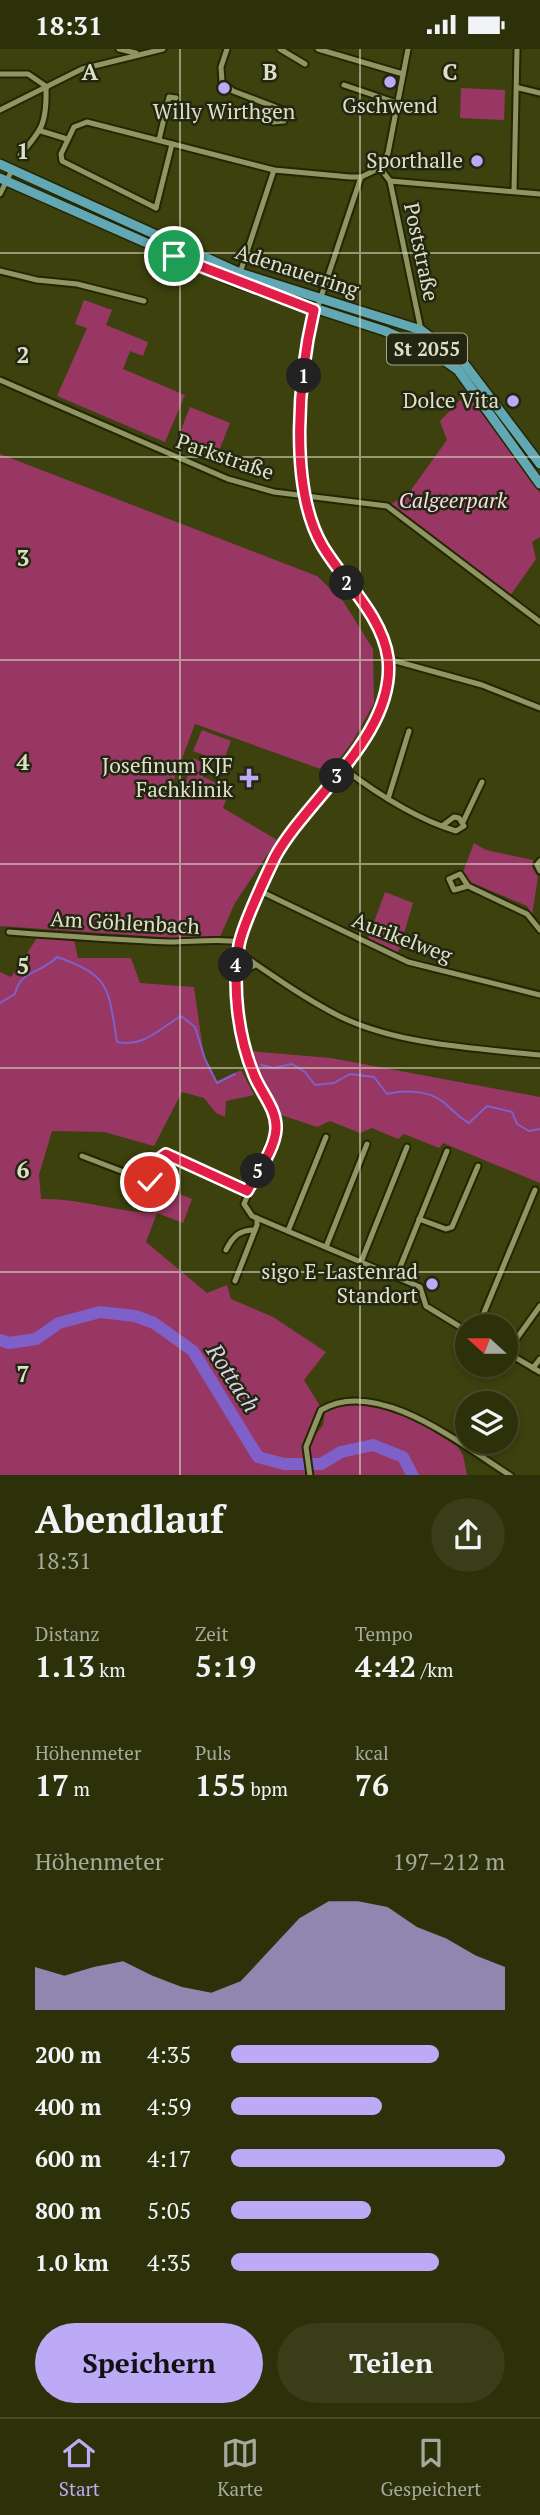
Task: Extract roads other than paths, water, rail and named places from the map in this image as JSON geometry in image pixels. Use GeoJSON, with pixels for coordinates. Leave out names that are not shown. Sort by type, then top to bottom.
{"type":"FeatureCollection","features":[{"type":"Feature","properties":{"kind":"main road","name":"Adenauerring"},"geometry":{"type":"LineString","coordinates":[[0,165],[240,273],[421,330],[463,362],[540,464]]}},
{"type":"Feature","properties":{"kind":"main road","name":"Adenauerring"},"geometry":{"type":"LineString","coordinates":[[3,179],[237,283],[409,340],[458,370],[540,484]]}},
{"type":"Feature","properties":{"kind":"street"},"geometry":{"type":"LineString","coordinates":[[119,49],[139,54]]}},
{"type":"Feature","properties":{"kind":"street"},"geometry":{"type":"LineString","coordinates":[[0,110],[82,69],[163,49]]}},
{"type":"Feature","properties":{"kind":"street"},"geometry":{"type":"LineString","coordinates":[[227,49],[221,67],[222,82],[233,91],[267,104]]}},
{"type":"Feature","properties":{"kind":"street"},"geometry":{"type":"LineString","coordinates":[[280,49],[305,64]]}},
{"type":"Feature","properties":{"kind":"street"},"geometry":{"type":"LineString","coordinates":[[318,49],[403,74]]}},
{"type":"Feature","properties":{"kind":"street"},"geometry":{"type":"LineString","coordinates":[[172,143],[156,209],[68,166],[62,161],[61,154],[74,127],[88,123],[172,143],[274,170],[361,177],[380,168],[388,153],[408,49]]}},
{"type":"Feature","properties":{"kind":"street"},"geometry":{"type":"LineString","coordinates":[[514,190],[519,88],[517,49]]}},
{"type":"Feature","properties":{"kind":"street"},"geometry":{"type":"LineString","coordinates":[[0,74],[28,74],[46,88]]}},
{"type":"Feature","properties":{"kind":"street"},"geometry":{"type":"LineString","coordinates":[[344,85],[397,103]]}},
{"type":"Feature","properties":{"kind":"street"},"geometry":{"type":"LineString","coordinates":[[20,155],[41,131],[46,111],[46,88]]}},
{"type":"Feature","properties":{"kind":"street"},"geometry":{"type":"LineString","coordinates":[[519,88],[540,93]]}},
{"type":"Feature","properties":{"kind":"street"},"geometry":{"type":"LineString","coordinates":[[159,140],[169,97],[176,98]]}},
{"type":"Feature","properties":{"kind":"street"},"geometry":{"type":"LineString","coordinates":[[41,131],[67,139]]}},
{"type":"Feature","properties":{"kind":"street"},"geometry":{"type":"LineString","coordinates":[[380,168],[390,181],[540,194]]}},
{"type":"Feature","properties":{"kind":"street"},"geometry":{"type":"LineString","coordinates":[[0,194],[3,179],[12,170]]}},
{"type":"Feature","properties":{"kind":"street"},"geometry":{"type":"LineString","coordinates":[[240,273],[274,170]]}},
{"type":"Feature","properties":{"kind":"street"},"geometry":{"type":"LineString","coordinates":[[361,177],[314,310],[303,395],[304,495],[320,542],[378,628],[388,659],[379,712],[343,768],[275,857],[239,942],[236,976],[244,1050],[272,1110],[276,1128],[273,1141],[247,1191],[244,1204],[254,1217],[420,1287],[426,1306],[455,1324]]}},
{"type":"Feature","properties":{"kind":"street","name":"Poststraße"},"geometry":{"type":"LineString","coordinates":[[390,181],[421,330]]}},
{"type":"Feature","properties":{"kind":"street"},"geometry":{"type":"LineString","coordinates":[[0,271],[37,280],[77,284],[144,301]]}},
{"type":"Feature","properties":{"kind":"street","name":"Parkstraße"},"geometry":{"type":"LineString","coordinates":[[0,380],[206,471],[274,492],[387,506],[540,622]]}},
{"type":"Feature","properties":{"kind":"street"},"geometry":{"type":"LineString","coordinates":[[388,659],[482,685],[540,708]]}},
{"type":"Feature","properties":{"kind":"street"},"geometry":{"type":"LineString","coordinates":[[388,799],[409,731]]}},
{"type":"Feature","properties":{"kind":"street"},"geometry":{"type":"LineString","coordinates":[[343,768],[388,799],[456,831],[461,829],[482,782]]}},
{"type":"Feature","properties":{"kind":"street"},"geometry":{"type":"LineString","coordinates":[[442,826],[454,817],[463,822]]}},
{"type":"Feature","properties":{"kind":"street"},"geometry":{"type":"LineString","coordinates":[[540,861],[537,865],[540,871]]}},
{"type":"Feature","properties":{"kind":"street"},"geometry":{"type":"LineString","coordinates":[[468,886],[514,905],[535,921],[540,930]]}},
{"type":"Feature","properties":{"kind":"street","name":"Aurikelweg"},"geometry":{"type":"LineString","coordinates":[[260,891],[408,962],[540,995]]}},
{"type":"Feature","properties":{"kind":"street","name":"Am Göhlenbach"},"geometry":{"type":"LineString","coordinates":[[9,932],[151,941],[207,943],[228,939],[239,942]]}},
{"type":"Feature","properties":{"kind":"street"},"geometry":{"type":"LineString","coordinates":[[238,952],[339,1016],[370,1028],[429,1040],[540,1055]]}},
{"type":"Feature","properties":{"kind":"street"},"geometry":{"type":"LineString","coordinates":[[236,976],[256,965]]}},
{"type":"Feature","properties":{"kind":"street"},"geometry":{"type":"LineString","coordinates":[[288,1231],[326,1137]]}},
{"type":"Feature","properties":{"kind":"street"},"geometry":{"type":"LineString","coordinates":[[326,1247],[367,1144]]}},
{"type":"Feature","properties":{"kind":"street"},"geometry":{"type":"LineString","coordinates":[[361,1262],[407,1147]]}},
{"type":"Feature","properties":{"kind":"street"},"geometry":{"type":"LineString","coordinates":[[396,1277],[447,1151]]}},
{"type":"Feature","properties":{"kind":"street"},"geometry":{"type":"LineString","coordinates":[[82,1156],[150,1182],[159,1159],[170,1155],[247,1191]]}},
{"type":"Feature","properties":{"kind":"street"},"geometry":{"type":"LineString","coordinates":[[419,1219],[446,1229],[452,1227],[478,1166]]}},
{"type":"Feature","properties":{"kind":"street"},"geometry":{"type":"LineString","coordinates":[[483,1314],[535,1190]]}},
{"type":"Feature","properties":{"kind":"street"},"geometry":{"type":"LineString","coordinates":[[235,1281],[255,1230],[254,1217]]}},
{"type":"Feature","properties":{"kind":"street"},"geometry":{"type":"LineString","coordinates":[[226,1250],[232,1239],[244,1230],[255,1230]]}},
{"type":"Feature","properties":{"kind":"street"},"geometry":{"type":"LineString","coordinates":[[518,1336],[540,1307]]}},
{"type":"Feature","properties":{"kind":"street"},"geometry":{"type":"LineString","coordinates":[[518,1359],[540,1372]]}},
{"type":"Feature","properties":{"kind":"street"},"geometry":{"type":"LineString","coordinates":[[533,1368],[540,1359]]}},
{"type":"Feature","properties":{"kind":"street"},"geometry":{"type":"LineString","coordinates":[[310,1475],[306,1447],[321,1411],[339,1403],[368,1401],[422,1419],[511,1475]]}},
{"type":"Feature","properties":{"kind":"waterway"},"geometry":{"type":"LineString","coordinates":[[0,1003],[15,994],[22,980],[57,957],[98,978],[109,997],[117,1042],[143,1040],[181,1016],[195,1027],[205,1059],[217,1083],[235,1074]]}},
{"type":"Feature","properties":{"kind":"waterway"},"geometry":{"type":"LineString","coordinates":[[261,1065],[274,1068],[292,1064],[305,1072],[315,1085],[334,1083],[350,1074],[374,1077],[387,1094],[408,1092],[436,1097],[469,1123],[487,1106],[512,1112],[517,1124],[529,1131],[540,1129]]}},
{"type":"Feature","properties":{"kind":"waterway","name":"Rottach"},"geometry":{"type":"LineString","coordinates":[[0,1340],[9,1343],[36,1339],[59,1323],[100,1312],[135,1316],[154,1323],[193,1351],[258,1457],[284,1464],[321,1464],[341,1452],[373,1445],[403,1457],[412,1475]]}},
{"type":"Feature","properties":{"kind":"place","name":"Gschwend"},"geometry":{"type":"Point","coordinates":[390,82]}},
{"type":"Feature","properties":{"kind":"place","name":"Willy Wirthgen"},"geometry":{"type":"Point","coordinates":[224,88]}},
{"type":"Feature","properties":{"kind":"place","name":"Sporthalle"},"geometry":{"type":"Point","coordinates":[477,161]}},
{"type":"Feature","properties":{"kind":"place","name":"Dolce Vita"},"geometry":{"type":"Point","coordinates":[513,401]}},
{"type":"Feature","properties":{"kind":"place","name":"Josefinum KJF Fachklinik"},"geometry":{"type":"Point","coordinates":[249,778]}},
{"type":"Feature","properties":{"kind":"place","name":"sigo E-Lastenrad Standort"},"geometry":{"type":"Point","coordinates":[432,1284]}},
{"type":"Feature","properties":{"kind":"park label","name":"Calgeerpark"},"geometry":{"type":"Point","coordinates":[453,501]}}]}
